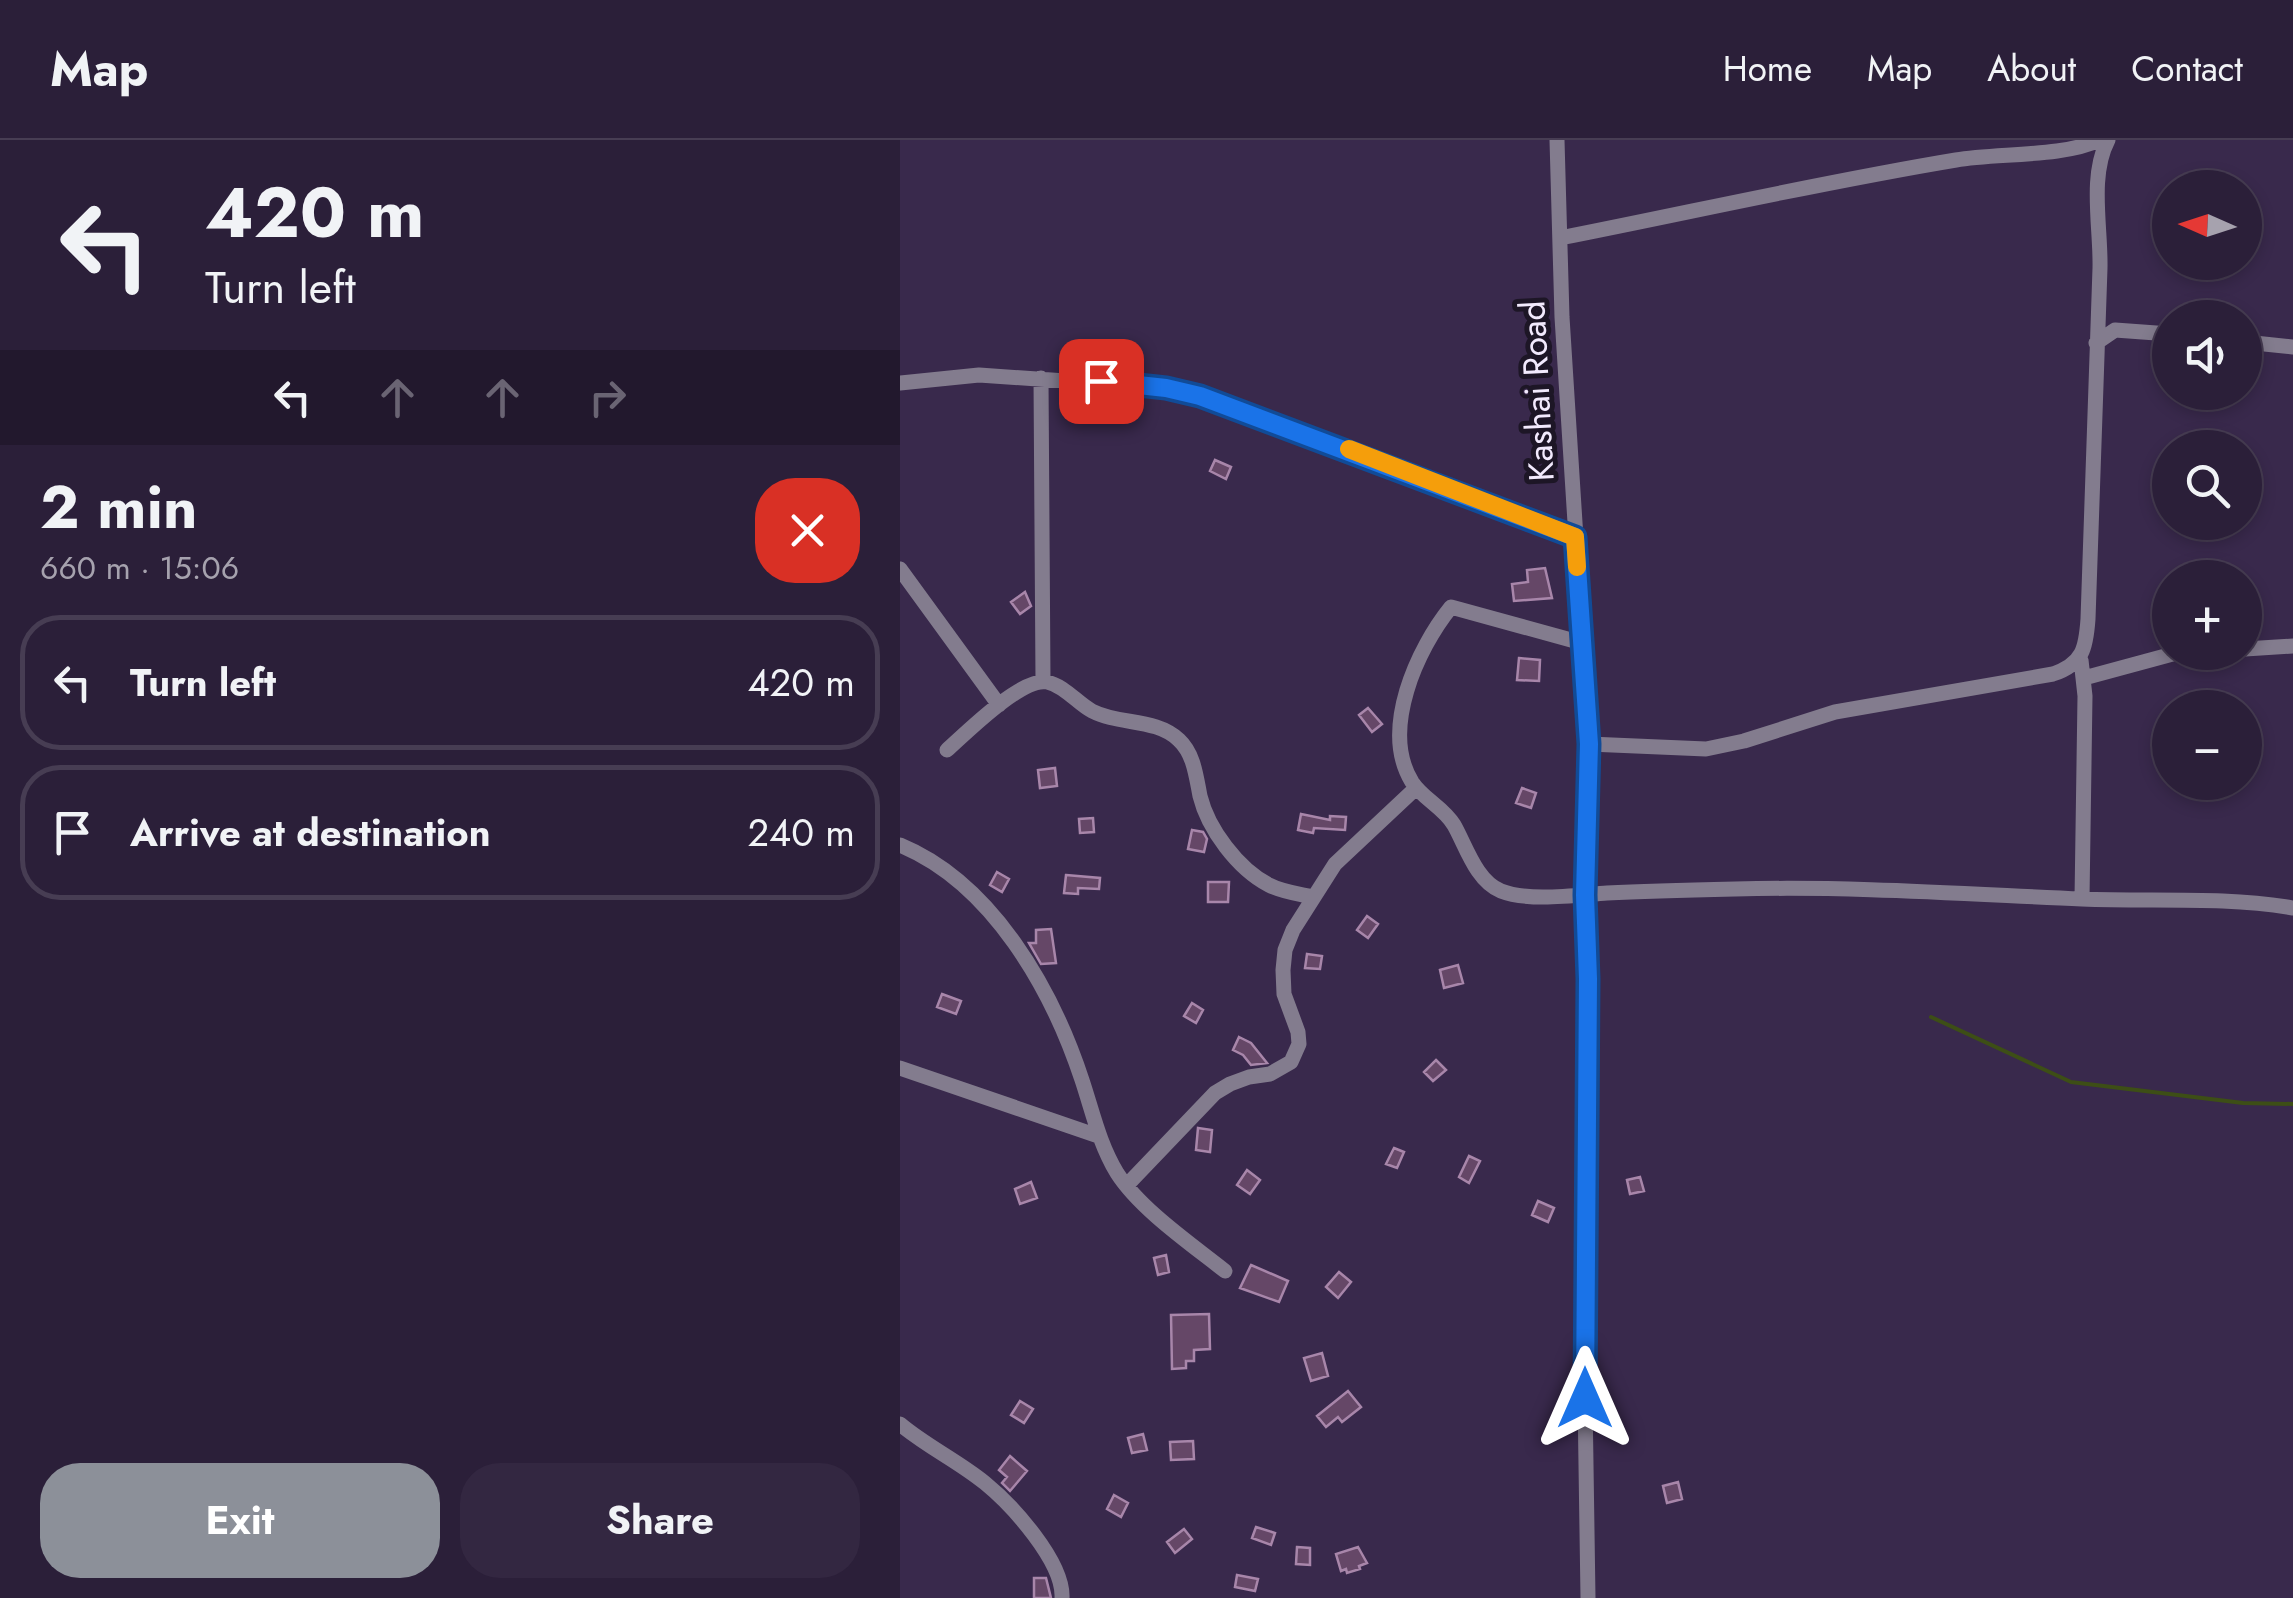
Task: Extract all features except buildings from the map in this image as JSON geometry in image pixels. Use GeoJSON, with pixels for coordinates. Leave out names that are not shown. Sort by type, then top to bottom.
{"type":"FeatureCollection","features":[{"type":"Feature","properties":{"kind":"street","name":"Kashai Road"},"geometry":{"type":"LineString","coordinates":[[1557,140],[1575,537],[1589,744],[1585,895],[1588,1598]]}},
{"type":"Feature","properties":{"kind":"street"},"geometry":{"type":"LineString","coordinates":[[1560,238],[1864,175],[1972,157],[2063,149],[2099,140]]}},
{"type":"Feature","properties":{"kind":"street"},"geometry":{"type":"LineString","coordinates":[[1589,744],[1706,749],[1758,738],[1835,712],[2053,674],[2080,660],[2088,618],[2100,162],[2108,140]]}},
{"type":"Feature","properties":{"kind":"street"},"geometry":{"type":"LineString","coordinates":[[2096,343],[2115,330],[2152,333]]}},
{"type":"Feature","properties":{"kind":"street"},"geometry":{"type":"LineString","coordinates":[[2262,344],[2293,347]]}},
{"type":"Feature","properties":{"kind":"street"},"geometry":{"type":"LineString","coordinates":[[900,382],[980,375],[1166,388],[1200,396],[1575,537]]}},
{"type":"Feature","properties":{"kind":"street"},"geometry":{"type":"LineString","coordinates":[[1041,378],[1043,681]]}},
{"type":"Feature","properties":{"kind":"street"},"geometry":{"type":"LineString","coordinates":[[900,569],[999,705]]}},
{"type":"Feature","properties":{"kind":"street"},"geometry":{"type":"LineString","coordinates":[[1582,644],[1451,607],[1432,631],[1416,664],[1401,720],[1409,776],[1416,788],[1450,818],[1480,872],[1500,891],[1517,895],[1585,895],[1820,888],[1933,890],[2082,899],[2201,900],[2293,908]]}},
{"type":"Feature","properties":{"kind":"street"},"geometry":{"type":"LineString","coordinates":[[2262,648],[2293,646]]}},
{"type":"Feature","properties":{"kind":"street"},"geometry":{"type":"LineString","coordinates":[[2080,660],[2084,678],[2082,899]]}},
{"type":"Feature","properties":{"kind":"street"},"geometry":{"type":"LineString","coordinates":[[2084,678],[2152,660]]}},
{"type":"Feature","properties":{"kind":"street"},"geometry":{"type":"LineString","coordinates":[[948,750],[999,705],[1043,681],[1097,713],[1157,727],[1177,737],[1192,760],[1206,815],[1216,833],[1260,880],[1273,888],[1313,897]]}},
{"type":"Feature","properties":{"kind":"street"},"geometry":{"type":"LineString","coordinates":[[1128,1186],[1215,1094],[1249,1076],[1284,1068],[1291,1062],[1299,1044],[1284,994],[1285,950],[1334,864],[1416,788]]}},
{"type":"Feature","properties":{"kind":"street"},"geometry":{"type":"LineString","coordinates":[[900,845],[950,872],[982,904],[1038,982],[1069,1047],[1098,1136],[1128,1186],[1225,1270]]}},
{"type":"Feature","properties":{"kind":"street"},"geometry":{"type":"LineString","coordinates":[[900,1068],[1098,1136]]}},
{"type":"Feature","properties":{"kind":"street"},"geometry":{"type":"LineString","coordinates":[[900,1424],[986,1484],[1042,1545],[1059,1575],[1062,1598]]}},
{"type":"Feature","properties":{"kind":"waterway"},"geometry":{"type":"LineString","coordinates":[[1931,1017],[2071,1082],[2243,1103],[2293,1104]]}},
{"type":"Feature","properties":{"kind":"slow traffic"},"geometry":{"type":"LineString","coordinates":[[1349,449],[1575,537],[1577,567]]}},
{"type":"Feature","properties":{"kind":"route"},"geometry":{"type":"LineString","coordinates":[[1101,381],[1200,396],[1347,448],[1575,537],[1589,744],[1585,895],[1585,1398]]}}]}
